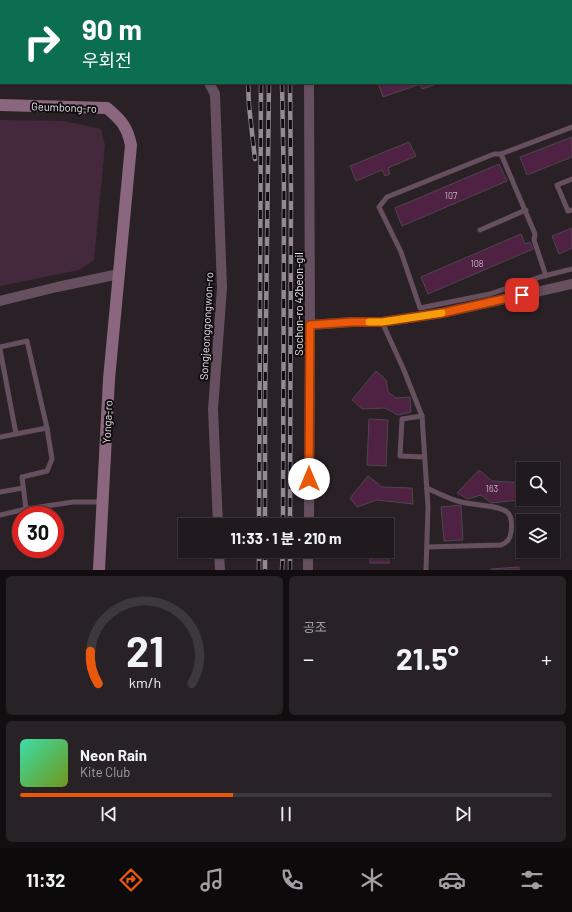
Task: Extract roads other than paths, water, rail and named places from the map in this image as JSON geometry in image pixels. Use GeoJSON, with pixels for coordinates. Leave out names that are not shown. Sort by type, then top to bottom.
{"type":"FeatureCollection","features":[{"type":"Feature","properties":{"kind":"street","name":"Songjeonggongwon-ro"},"geometry":{"type":"LineString","coordinates":[[210,84],[215,94],[222,288],[213,409],[218,518]]}},
{"type":"Feature","properties":{"kind":"street","name":"Sochon-ro 42beon-gil"},"geometry":{"type":"LineString","coordinates":[[309,84],[309,518]]}},
{"type":"Feature","properties":{"kind":"street","name":"Geumbong-ro"},"geometry":{"type":"LineString","coordinates":[[0,105],[106,108],[118,117],[128,132],[131,145]]}},
{"type":"Feature","properties":{"kind":"street","name":"Yonga-ro"},"geometry":{"type":"LineString","coordinates":[[99,570],[109,380],[131,145]]}},
{"type":"Feature","properties":{"kind":"street"},"geometry":{"type":"LineString","coordinates":[[0,301],[119,274]]}},
{"type":"Feature","properties":{"kind":"street"},"geometry":{"type":"LineString","coordinates":[[310,325],[352,322],[382,322],[442,313],[572,284]]}},
{"type":"Feature","properties":{"kind":"street"},"geometry":{"type":"LineString","coordinates":[[219,558],[220,570]]}},
{"type":"Feature","properties":{"kind":"street"},"geometry":{"type":"LineString","coordinates":[[308,558],[308,570]]}},
{"type":"Feature","properties":{"kind":"lane"},"geometry":{"type":"LineString","coordinates":[[572,127],[501,154],[494,154],[387,197],[379,207],[401,252],[420,308],[490,294],[572,269]]}},
{"type":"Feature","properties":{"kind":"lane"},"geometry":{"type":"LineString","coordinates":[[501,154],[535,234],[534,240],[546,276]]}},
{"type":"Feature","properties":{"kind":"lane"},"geometry":{"type":"LineString","coordinates":[[572,179],[557,185],[568,212],[572,210]]}},
{"type":"Feature","properties":{"kind":"lane"},"geometry":{"type":"LineString","coordinates":[[480,230],[526,210]]}},
{"type":"Feature","properties":{"kind":"lane"},"geometry":{"type":"LineString","coordinates":[[382,322],[403,368],[422,416],[427,488],[426,570]]}},
{"type":"Feature","properties":{"kind":"lane"},"geometry":{"type":"LineString","coordinates":[[16,434],[0,348],[27,341],[47,428],[52,459],[46,471],[22,477],[26,506]]}},
{"type":"Feature","properties":{"kind":"lane"},"geometry":{"type":"LineString","coordinates":[[422,416],[402,419],[400,456],[424,457]]}},
{"type":"Feature","properties":{"kind":"lane"},"geometry":{"type":"LineString","coordinates":[[0,437],[47,428]]}},
{"type":"Feature","properties":{"kind":"lane"},"geometry":{"type":"LineString","coordinates":[[0,492],[23,488]]}},
{"type":"Feature","properties":{"kind":"lane"},"geometry":{"type":"LineString","coordinates":[[427,488],[462,502],[501,509],[507,512],[511,518],[512,528],[510,538],[507,542],[501,545],[427,547]]}},
{"type":"Feature","properties":{"kind":"lane"},"geometry":{"type":"LineString","coordinates":[[46,506],[73,502],[103,502]]}},
{"type":"Feature","properties":{"kind":"lane"},"geometry":{"type":"LineString","coordinates":[[0,515],[12,512]]}},
{"type":"Feature","properties":{"kind":"railway"},"geometry":{"type":"LineString","coordinates":[[248,84],[255,159]]}},
{"type":"Feature","properties":{"kind":"railway"},"geometry":{"type":"LineString","coordinates":[[259,518],[261,84]]}},
{"type":"Feature","properties":{"kind":"railway"},"geometry":{"type":"LineString","coordinates":[[265,518],[269,84]]}},
{"type":"Feature","properties":{"kind":"railway"},"geometry":{"type":"LineString","coordinates":[[282,84],[284,193],[283,518]]}},
{"type":"Feature","properties":{"kind":"railway"},"geometry":{"type":"LineString","coordinates":[[290,84],[290,518]]}},
{"type":"Feature","properties":{"kind":"railway"},"geometry":{"type":"LineString","coordinates":[[259,558],[259,570]]}},
{"type":"Feature","properties":{"kind":"railway"},"geometry":{"type":"LineString","coordinates":[[265,558],[265,570]]}},
{"type":"Feature","properties":{"kind":"railway"},"geometry":{"type":"LineString","coordinates":[[282,570],[283,558]]}},
{"type":"Feature","properties":{"kind":"railway"},"geometry":{"type":"LineString","coordinates":[[290,558],[290,570]]}}]}
